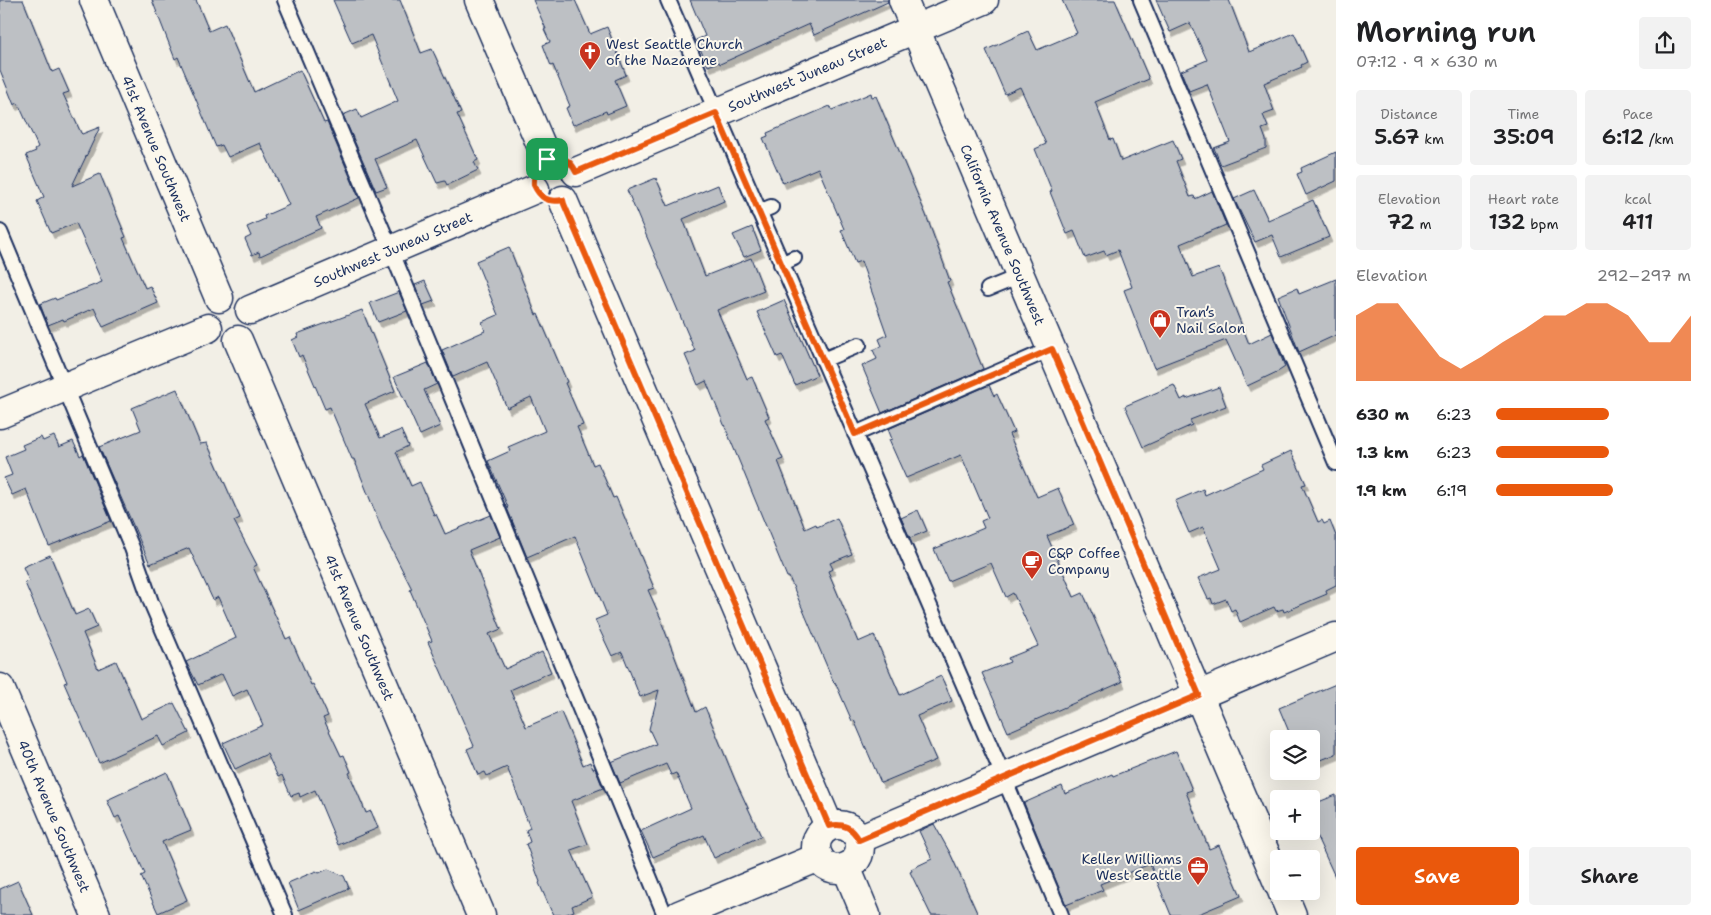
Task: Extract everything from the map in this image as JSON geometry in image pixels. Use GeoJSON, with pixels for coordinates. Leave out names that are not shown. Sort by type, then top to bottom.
{"type":"FeatureCollection","features":[{"type":"Feature","properties":{"kind":"street","name":"41st Avenue Southwest"},"geometry":{"type":"LineString","coordinates":[[94,0],[219,298]]}},
{"type":"Feature","properties":{"kind":"street"},"geometry":{"type":"LineString","coordinates":[[479,0],[547,159]]}},
{"type":"Feature","properties":{"kind":"street","name":"California Avenue Southwest"},"geometry":{"type":"LineString","coordinates":[[903,0],[1270,864]]}},
{"type":"Feature","properties":{"kind":"street","name":"Southwest Juneau Street"},"geometry":{"type":"LineString","coordinates":[[576,172],[984,0]]}},
{"type":"Feature","properties":{"kind":"street"},"geometry":{"type":"LineString","coordinates":[[558,157],[565,159],[571,163],[576,172],[578,183],[576,189],[571,196],[563,200],[549,201],[542,198],[536,189],[533,178],[535,170],[539,164],[547,159],[558,157]]}},
{"type":"Feature","properties":{"kind":"street","name":"Southwest Juneau Street"},"geometry":{"type":"LineString","coordinates":[[250,310],[536,189]]}},
{"type":"Feature","properties":{"kind":"street"},"geometry":{"type":"LineString","coordinates":[[563,200],[829,826]]}},
{"type":"Feature","properties":{"kind":"street"},"geometry":{"type":"LineString","coordinates":[[229,296],[236,298],[243,301],[250,310],[251,326],[247,333],[238,340],[226,342],[219,340],[212,335],[208,328],[207,313],[210,306],[219,298],[229,296]]}},
{"type":"Feature","properties":{"kind":"street"},"geometry":{"type":"LineString","coordinates":[[0,414],[208,328]]}},
{"type":"Feature","properties":{"kind":"street","name":"41st Avenue Southwest"},"geometry":{"type":"LineString","coordinates":[[238,340],[481,915]]}},
{"type":"Feature","properties":{"kind":"street"},"geometry":{"type":"LineString","coordinates":[[859,840],[1336,637]]}},
{"type":"Feature","properties":{"kind":"street","name":"40th Avenue Southwest"},"geometry":{"type":"LineString","coordinates":[[0,688],[96,915]]}},
{"type":"Feature","properties":{"kind":"street"},"geometry":{"type":"LineString","coordinates":[[843,825],[850,828],[859,840],[858,855],[855,861],[846,867],[830,867],[824,864],[818,856],[816,845],[818,838],[829,826],[843,825]]}},
{"type":"Feature","properties":{"kind":"street"},"geometry":{"type":"LineString","coordinates":[[679,915],[818,856]]}},
{"type":"Feature","properties":{"kind":"street"},"geometry":{"type":"LineString","coordinates":[[846,867],[866,915]]}},
{"type":"Feature","properties":{"kind":"street"},"geometry":{"type":"LineString","coordinates":[[1286,900],[1292,915]]}},
{"type":"Feature","properties":{"kind":"lane"},"geometry":{"type":"LineString","coordinates":[[285,0],[391,250],[665,915]]}},
{"type":"Feature","properties":{"kind":"lane"},"geometry":{"type":"LineString","coordinates":[[668,0],[716,113],[765,209],[788,261],[823,360],[1004,778],[1061,915]]}},
{"type":"Feature","properties":{"kind":"lane"},"geometry":{"type":"LineString","coordinates":[[1141,0],[1336,463]]}},
{"type":"Feature","properties":{"kind":"lane"},"geometry":{"type":"LineString","coordinates":[[0,232],[132,548],[151,602],[286,915]]}},
{"type":"Feature","properties":{"kind":"lane"},"geometry":{"type":"LineString","coordinates":[[988,289],[1020,276]]}},
{"type":"Feature","properties":{"kind":"lane"},"geometry":{"type":"LineString","coordinates":[[823,360],[859,345]]}},
{"type":"Feature","properties":{"kind":"lane"},"geometry":{"type":"LineString","coordinates":[[855,434],[1052,349]]}},
{"type":"Feature","properties":{"kind":"building"},"geometry":{"type":"Polygon","coordinates":[[[0,0],[23,0],[52,72],[59,69],[69,92],[63,94],[81,133],[100,127],[72,186],[100,174],[126,237],[123,238],[145,288],[150,286],[158,303],[103,327],[94,308],[64,321],[63,319],[48,325],[40,304],[55,298],[56,300],[102,282],[76,223],[51,233],[37,201],[44,197],[26,155],[36,151],[35,149],[38,147],[18,103],[14,105],[0,70],[0,0]]]}},
{"type":"Feature","properties":{"kind":"building"},"geometry":{"type":"Polygon","coordinates":[[[152,0],[196,0],[209,31],[225,24],[254,92],[300,70],[324,123],[327,122],[359,198],[316,217],[321,228],[260,256],[259,252],[252,255],[245,239],[251,236],[247,227],[265,219],[264,216],[289,205],[260,143],[228,157],[222,145],[216,147],[178,57],[175,59],[152,0]]]}},
{"type":"Feature","properties":{"kind":"building"},"geometry":{"type":"Polygon","coordinates":[[[333,0],[400,0],[421,53],[432,49],[461,113],[457,114],[478,160],[474,162],[478,170],[447,185],[445,181],[437,183],[417,140],[375,159],[387,187],[376,191],[343,115],[357,109],[361,118],[398,101],[371,35],[352,43],[333,0]]]}},
{"type":"Feature","properties":{"kind":"building","name":"West Seattle Church of the Nazarene"},"geometry":{"type":"Polygon","coordinates":[[[533,0],[575,0],[590,34],[607,27],[626,75],[615,80],[626,106],[607,114],[606,111],[573,125],[566,108],[570,106],[543,45],[550,42],[533,0]]]}},
{"type":"Feature","properties":{"kind":"building"},"geometry":{"type":"Polygon","coordinates":[[[690,0],[888,0],[888,2],[814,35],[809,24],[720,64],[719,62],[708,66],[696,40],[705,36],[690,0]]]}},
{"type":"Feature","properties":{"kind":"building"},"geometry":{"type":"Polygon","coordinates":[[[1062,0],[1115,0],[1149,79],[1095,102],[1110,140],[1113,139],[1121,161],[1173,140],[1181,159],[1176,161],[1190,197],[1194,196],[1195,199],[1212,191],[1226,225],[1180,244],[1193,277],[1219,268],[1249,344],[1272,333],[1285,367],[1279,371],[1247,386],[1226,340],[1154,368],[1124,290],[1132,287],[1118,250],[1106,255],[1104,251],[1085,258],[1074,231],[1067,234],[1035,149],[1046,144],[1020,87],[1005,94],[986,50],[1028,31],[1037,50],[1077,33],[1062,0]]]}},
{"type":"Feature","properties":{"kind":"building"},"geometry":{"type":"Polygon","coordinates":[[[1156,0],[1229,0],[1249,52],[1294,33],[1307,62],[1301,65],[1302,67],[1264,83],[1274,111],[1263,115],[1268,127],[1262,129],[1266,140],[1266,148],[1221,165],[1214,148],[1230,142],[1207,84],[1189,91],[1181,71],[1207,60],[1190,23],[1170,32],[1156,0]]]}},
{"type":"Feature","properties":{"kind":"building"},"geometry":{"type":"Polygon","coordinates":[[[871,93],[872,97],[876,96],[926,215],[950,281],[947,282],[983,369],[882,413],[862,366],[877,359],[873,350],[882,346],[879,339],[887,335],[861,261],[855,263],[841,230],[844,229],[818,168],[783,183],[763,138],[768,136],[767,133],[830,106],[832,110],[871,93]]]}},
{"type":"Feature","properties":{"kind":"building"},"geometry":{"type":"Polygon","coordinates":[[[1336,152],[1336,181],[1306,195],[1297,174],[1302,172],[1301,168],[1336,152]]]}},
{"type":"Feature","properties":{"kind":"building"},"geometry":{"type":"Polygon","coordinates":[[[656,178],[668,206],[718,185],[724,201],[683,219],[705,276],[751,258],[764,291],[717,310],[747,379],[752,377],[769,417],[765,419],[783,459],[778,461],[805,529],[816,524],[817,527],[837,518],[852,554],[830,563],[833,569],[828,571],[858,642],[874,635],[900,695],[941,676],[952,701],[917,716],[936,760],[881,783],[854,720],[852,721],[834,683],[789,577],[787,577],[706,381],[698,385],[685,355],[695,351],[627,190],[656,178]]]}},
{"type":"Feature","properties":{"kind":"building"},"geometry":{"type":"Polygon","coordinates":[[[1254,190],[1268,220],[1313,200],[1329,237],[1281,257],[1272,235],[1255,242],[1234,199],[1254,190]]]}},
{"type":"Feature","properties":{"kind":"building"},"geometry":{"type":"Polygon","coordinates":[[[752,227],[761,250],[744,257],[733,235],[752,227]]]}},
{"type":"Feature","properties":{"kind":"building"},"geometry":{"type":"Polygon","coordinates":[[[509,247],[536,315],[538,314],[567,382],[565,383],[583,425],[577,427],[593,465],[598,463],[613,498],[616,497],[654,588],[648,590],[662,621],[696,712],[705,707],[735,780],[761,836],[714,858],[704,835],[653,857],[641,831],[691,808],[676,773],[671,775],[666,764],[620,783],[611,762],[656,744],[649,729],[659,690],[640,697],[622,652],[612,656],[595,620],[607,615],[575,536],[527,557],[488,461],[510,451],[508,447],[545,431],[531,397],[507,408],[487,362],[453,377],[442,350],[485,331],[482,322],[498,315],[476,261],[509,247]]]}},
{"type":"Feature","properties":{"kind":"building"},"geometry":{"type":"Polygon","coordinates":[[[1336,279],[1336,335],[1299,352],[1278,296],[1297,288],[1299,294],[1336,279]]]}},
{"type":"Feature","properties":{"kind":"building"},"geometry":{"type":"Polygon","coordinates":[[[425,281],[434,301],[423,305],[415,285],[425,281]]]}},
{"type":"Feature","properties":{"kind":"building"},"geometry":{"type":"Polygon","coordinates":[[[399,292],[407,311],[378,322],[370,303],[399,292]]]}},
{"type":"Feature","properties":{"kind":"building"},"geometry":{"type":"Polygon","coordinates":[[[784,300],[817,375],[795,385],[782,355],[777,357],[757,312],[784,300]]]}},
{"type":"Feature","properties":{"kind":"building"},"geometry":{"type":"Polygon","coordinates":[[[362,310],[395,391],[365,404],[380,438],[401,430],[408,446],[396,452],[411,486],[420,482],[434,515],[436,514],[445,534],[491,515],[500,537],[469,550],[501,629],[489,634],[505,669],[542,652],[551,672],[510,690],[526,727],[561,712],[583,765],[590,762],[593,769],[595,768],[603,788],[571,801],[588,844],[571,850],[592,897],[572,906],[574,911],[564,915],[553,915],[539,883],[526,844],[530,842],[526,830],[530,828],[507,767],[487,776],[485,772],[478,775],[467,749],[474,746],[428,642],[432,641],[410,590],[412,589],[383,532],[354,459],[352,459],[330,407],[325,409],[302,355],[299,357],[292,340],[298,337],[297,334],[362,310]]]}},
{"type":"Feature","properties":{"kind":"building"},"geometry":{"type":"Polygon","coordinates":[[[428,363],[437,384],[424,390],[440,426],[420,435],[394,377],[428,363]]]}},
{"type":"Feature","properties":{"kind":"building"},"geometry":{"type":"Polygon","coordinates":[[[989,385],[994,396],[997,394],[1014,432],[1009,434],[1037,497],[1058,488],[1074,525],[1047,536],[1074,597],[1083,593],[1122,682],[1008,732],[982,673],[1010,662],[1008,658],[1038,646],[1013,593],[1006,597],[991,563],[948,581],[934,549],[984,528],[981,521],[988,518],[961,455],[906,478],[889,440],[892,439],[888,429],[989,385]]]}},
{"type":"Feature","properties":{"kind":"building"},"geometry":{"type":"Polygon","coordinates":[[[1174,385],[1181,400],[1219,387],[1226,406],[1190,420],[1192,425],[1143,447],[1125,406],[1174,385]]]}},
{"type":"Feature","properties":{"kind":"building"},"geometry":{"type":"Polygon","coordinates":[[[177,389],[200,444],[207,443],[240,518],[234,521],[257,565],[253,567],[286,639],[290,637],[311,685],[313,684],[328,716],[323,718],[341,756],[344,755],[351,772],[349,773],[366,813],[371,811],[378,828],[338,845],[315,790],[300,797],[299,793],[291,796],[282,775],[278,777],[267,754],[235,769],[223,743],[263,725],[247,689],[232,696],[222,674],[198,685],[186,662],[236,638],[218,597],[213,600],[189,548],[150,564],[99,447],[141,430],[132,408],[177,389]]]}},
{"type":"Feature","properties":{"kind":"building"},"geometry":{"type":"Polygon","coordinates":[[[54,436],[59,447],[73,441],[80,456],[83,454],[111,521],[49,546],[26,489],[12,495],[4,478],[12,475],[5,457],[24,449],[22,445],[41,437],[43,441],[54,436]]]}},
{"type":"Feature","properties":{"kind":"building"},"geometry":{"type":"Polygon","coordinates":[[[1291,451],[1306,484],[1302,485],[1318,522],[1322,520],[1324,524],[1330,521],[1336,536],[1336,585],[1326,590],[1327,594],[1284,612],[1283,609],[1276,611],[1274,607],[1240,622],[1235,609],[1231,611],[1226,599],[1213,604],[1211,598],[1208,599],[1198,578],[1221,569],[1203,527],[1189,533],[1175,501],[1203,489],[1205,495],[1263,469],[1261,465],[1291,451]]]}},
{"type":"Feature","properties":{"kind":"building"},"geometry":{"type":"Polygon","coordinates":[[[918,510],[927,531],[910,538],[901,518],[918,510]]]}},
{"type":"Feature","properties":{"kind":"building"},"geometry":{"type":"Polygon","coordinates":[[[50,555],[75,615],[89,609],[97,627],[83,633],[98,669],[116,661],[141,719],[174,703],[189,733],[163,746],[158,736],[99,763],[64,683],[67,682],[25,583],[29,581],[23,567],[50,555]]]}},
{"type":"Feature","properties":{"kind":"building"},"geometry":{"type":"Polygon","coordinates":[[[1336,684],[1336,754],[1320,760],[1320,730],[1288,730],[1279,708],[1336,684]]]}},
{"type":"Feature","properties":{"kind":"building"},"geometry":{"type":"Polygon","coordinates":[[[1176,751],[1192,790],[1186,792],[1209,849],[1219,845],[1241,896],[1196,915],[1171,915],[1150,864],[1100,884],[1103,890],[1066,905],[1024,803],[1062,786],[1065,794],[1112,774],[1113,776],[1176,751]]]}},
{"type":"Feature","properties":{"kind":"building"},"geometry":{"type":"Polygon","coordinates":[[[167,772],[191,830],[162,842],[187,900],[158,913],[141,876],[145,874],[119,816],[115,818],[107,800],[167,772]]]}},
{"type":"Feature","properties":{"kind":"building"},"geometry":{"type":"Polygon","coordinates":[[[1336,795],[1336,879],[1318,840],[1320,840],[1320,801],[1336,795]]]}},
{"type":"Feature","properties":{"kind":"building"},"geometry":{"type":"Polygon","coordinates":[[[934,824],[950,853],[978,915],[931,915],[910,872],[912,871],[911,869],[932,859],[919,831],[934,824]]]}},
{"type":"Feature","properties":{"kind":"building"},"geometry":{"type":"Polygon","coordinates":[[[328,869],[344,876],[349,888],[299,910],[288,883],[316,871],[319,873],[328,869]]]}},
{"type":"Feature","properties":{"kind":"building"},"geometry":{"type":"Polygon","coordinates":[[[18,881],[33,915],[0,915],[0,889],[18,881]]]}},
{"type":"Feature","properties":{"kind":"place","name":"West Seattle Church of the Nazarene"},"geometry":{"type":"Point","coordinates":[590,71]}},
{"type":"Feature","properties":{"kind":"place","name":"Tran’s Nail Salon"},"geometry":{"type":"Point","coordinates":[1160,339]}},
{"type":"Feature","properties":{"kind":"place","name":"C&P Coffee Company"},"geometry":{"type":"Point","coordinates":[1032,580]}},
{"type":"Feature","properties":{"kind":"place","name":"Keller Williams West Seattle"},"geometry":{"type":"Point","coordinates":[1198,886]}},
{"type":"Feature","properties":{"kind":"route"},"geometry":{"type":"LineString","coordinates":[[716,113],[855,434],[1052,349],[1199,695],[859,840],[850,828],[843,825],[829,826],[563,200],[557,202],[542,198],[534,185],[535,170],[539,164],[547,159],[558,157],[565,159],[571,163],[576,172],[716,113]]}}]}
